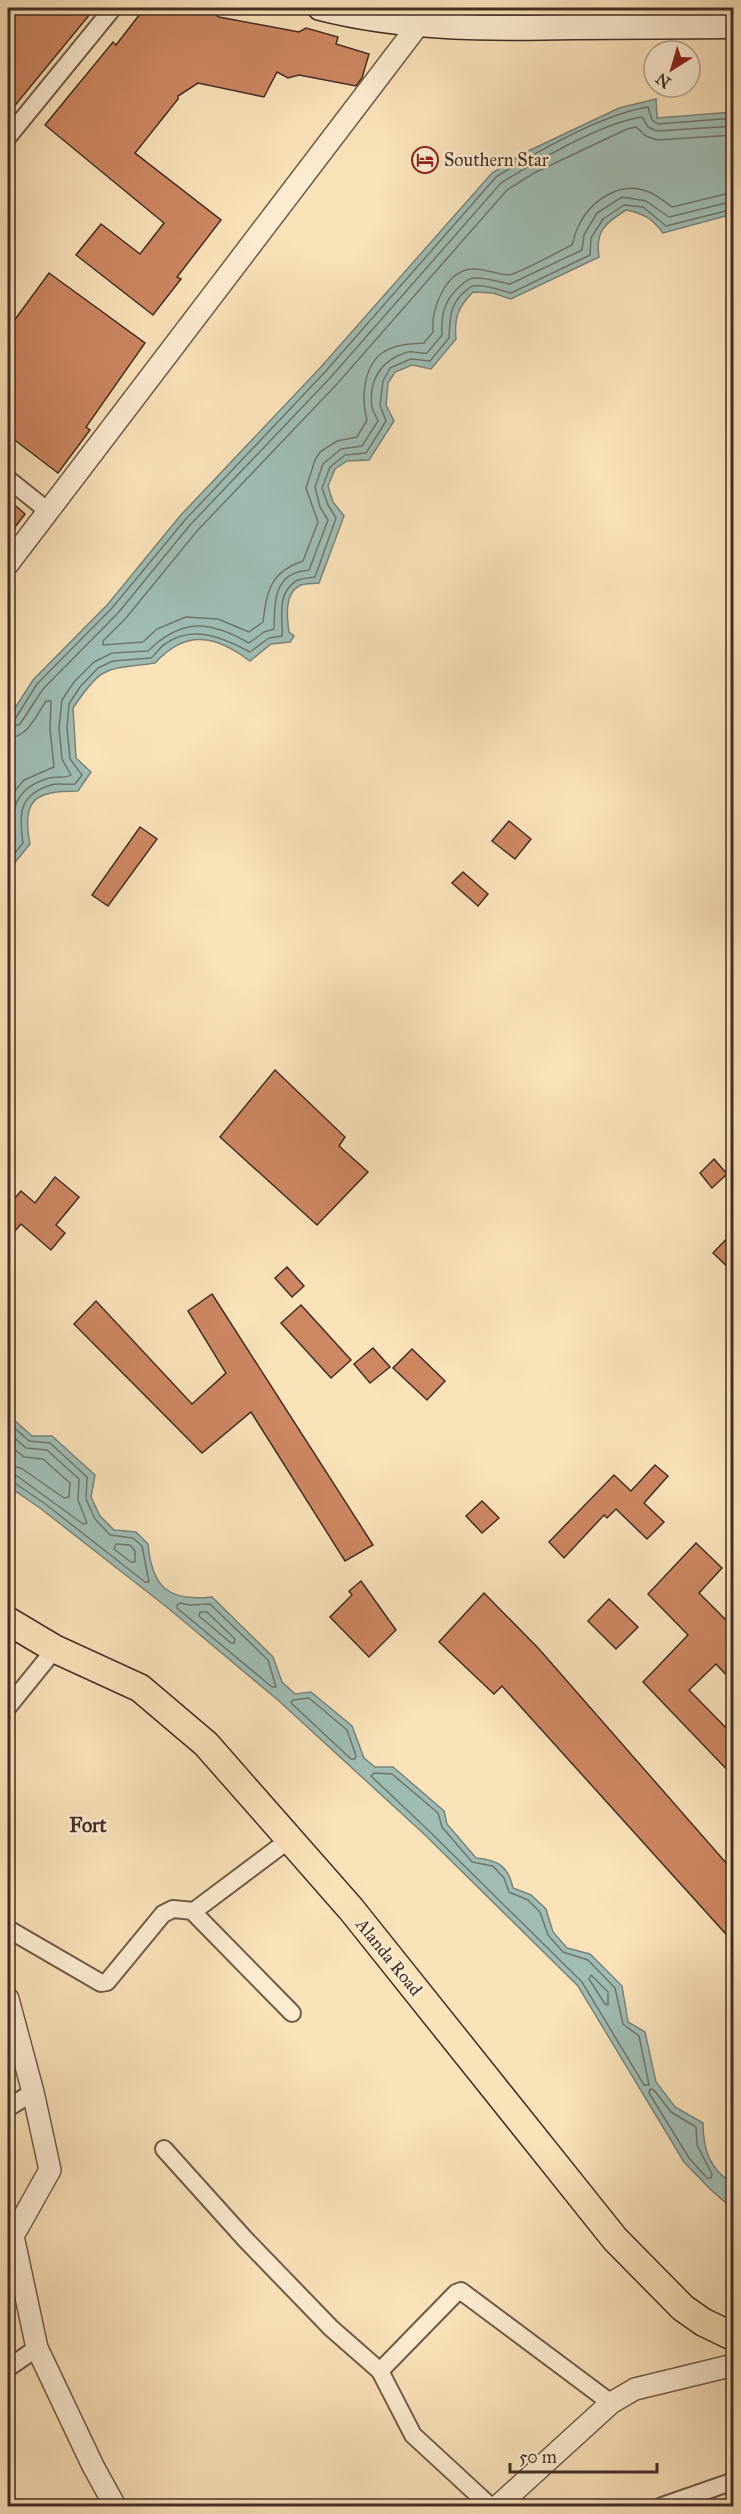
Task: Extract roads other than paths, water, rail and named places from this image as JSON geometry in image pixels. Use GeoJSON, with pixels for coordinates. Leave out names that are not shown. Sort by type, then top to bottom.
{"type":"FeatureCollection","features":[{"type":"Feature","properties":{"kind":"main road"},"geometry":{"type":"LineString","coordinates":[[320,8],[355,17],[419,24],[506,28],[734,26]]}},
{"type":"Feature","properties":{"kind":"main road","name":"Alanda Road"},"geometry":{"type":"LineString","coordinates":[[8,1622],[55,1649],[140,1688],[206,1744],[351,1910],[615,2240],[683,2308],[703,2322],[734,2337]]}},
{"type":"Feature","properties":{"kind":"street"},"geometry":{"type":"LineString","coordinates":[[8,136],[114,8]]}},
{"type":"Feature","properties":{"kind":"street"},"geometry":{"type":"LineString","coordinates":[[8,564],[419,24]]}},
{"type":"Feature","properties":{"kind":"street"},"geometry":{"type":"LineString","coordinates":[[8,479],[48,511]]}},
{"type":"Feature","properties":{"kind":"street"},"geometry":{"type":"LineString","coordinates":[[8,1707],[55,1649]]}},
{"type":"Feature","properties":{"kind":"street"},"geometry":{"type":"LineString","coordinates":[[193,1912],[290,1839]]}},
{"type":"Feature","properties":{"kind":"street"},"geometry":{"type":"LineString","coordinates":[[8,1929],[104,1983],[109,1980],[162,1914],[173,1909],[193,1912],[292,2013]]}},
{"type":"Feature","properties":{"kind":"street"},"geometry":{"type":"LineString","coordinates":[[8,1999],[33,2092],[50,2170],[10,2238],[37,2348],[93,2466],[115,2506]]}},
{"type":"Feature","properties":{"kind":"street"},"geometry":{"type":"LineString","coordinates":[[8,2108],[33,2092]]}},
{"type":"Feature","properties":{"kind":"street"},"geometry":{"type":"LineString","coordinates":[[164,2150],[245,2240],[323,2320],[380,2371],[413,2435],[490,2506]]}},
{"type":"Feature","properties":{"kind":"street"},"geometry":{"type":"LineString","coordinates":[[380,2371],[456,2293],[461,2291],[611,2403]]}},
{"type":"Feature","properties":{"kind":"street"},"geometry":{"type":"LineString","coordinates":[[8,2368],[37,2348]]}},
{"type":"Feature","properties":{"kind":"street"},"geometry":{"type":"LineString","coordinates":[[509,2503],[611,2403],[635,2389],[734,2365]]}},
{"type":"Feature","properties":{"kind":"street"},"geometry":{"type":"LineString","coordinates":[[662,2506],[734,2481]]}},
{"type":"Feature","properties":{"kind":"water"},"geometry":{"type":"Polygon","coordinates":[[[656,99],[657,118],[733,112],[733,214],[663,233],[647,217],[626,210],[612,219],[600,234],[599,257],[511,299],[493,293],[473,292],[458,313],[456,339],[431,369],[412,365],[395,372],[388,383],[386,405],[394,421],[369,460],[347,461],[335,469],[328,486],[333,502],[344,516],[319,583],[301,585],[291,595],[288,620],[289,632],[294,636],[290,642],[271,644],[250,661],[213,641],[189,641],[167,652],[155,663],[115,668],[99,676],[73,708],[76,758],[91,772],[78,791],[51,793],[34,801],[28,817],[30,844],[8,871],[8,719],[33,680],[108,604],[180,516],[320,368],[492,173],[522,154],[619,108],[656,99]]]}},
{"type":"Feature","properties":{"kind":"water"},"geometry":{"type":"Polygon","coordinates":[[[8,1410],[12,1418],[32,1436],[52,1436],[95,1475],[91,1497],[100,1516],[114,1530],[136,1532],[148,1544],[154,1571],[158,1581],[165,1588],[173,1594],[184,1597],[212,1597],[273,1657],[282,1682],[295,1694],[311,1692],[352,1726],[364,1758],[375,1767],[393,1767],[444,1811],[447,1824],[476,1858],[496,1862],[505,1869],[513,1888],[531,1895],[546,1909],[553,1932],[567,1948],[590,1954],[622,1986],[628,2022],[645,2032],[656,2082],[675,2107],[703,2123],[704,2142],[709,2158],[719,2172],[733,2184],[733,2209],[684,2162],[578,1986],[424,1834],[279,1701],[168,1608],[40,1508],[8,1486],[8,1410]]]}},
{"type":"Feature","properties":{"kind":"place","name":"Southern Star"},"geometry":{"type":"Point","coordinates":[425,160]}},
{"type":"Feature","properties":{"kind":"district","name":"Fort"},"geometry":{"type":"Point","coordinates":[88,1825]}}]}
